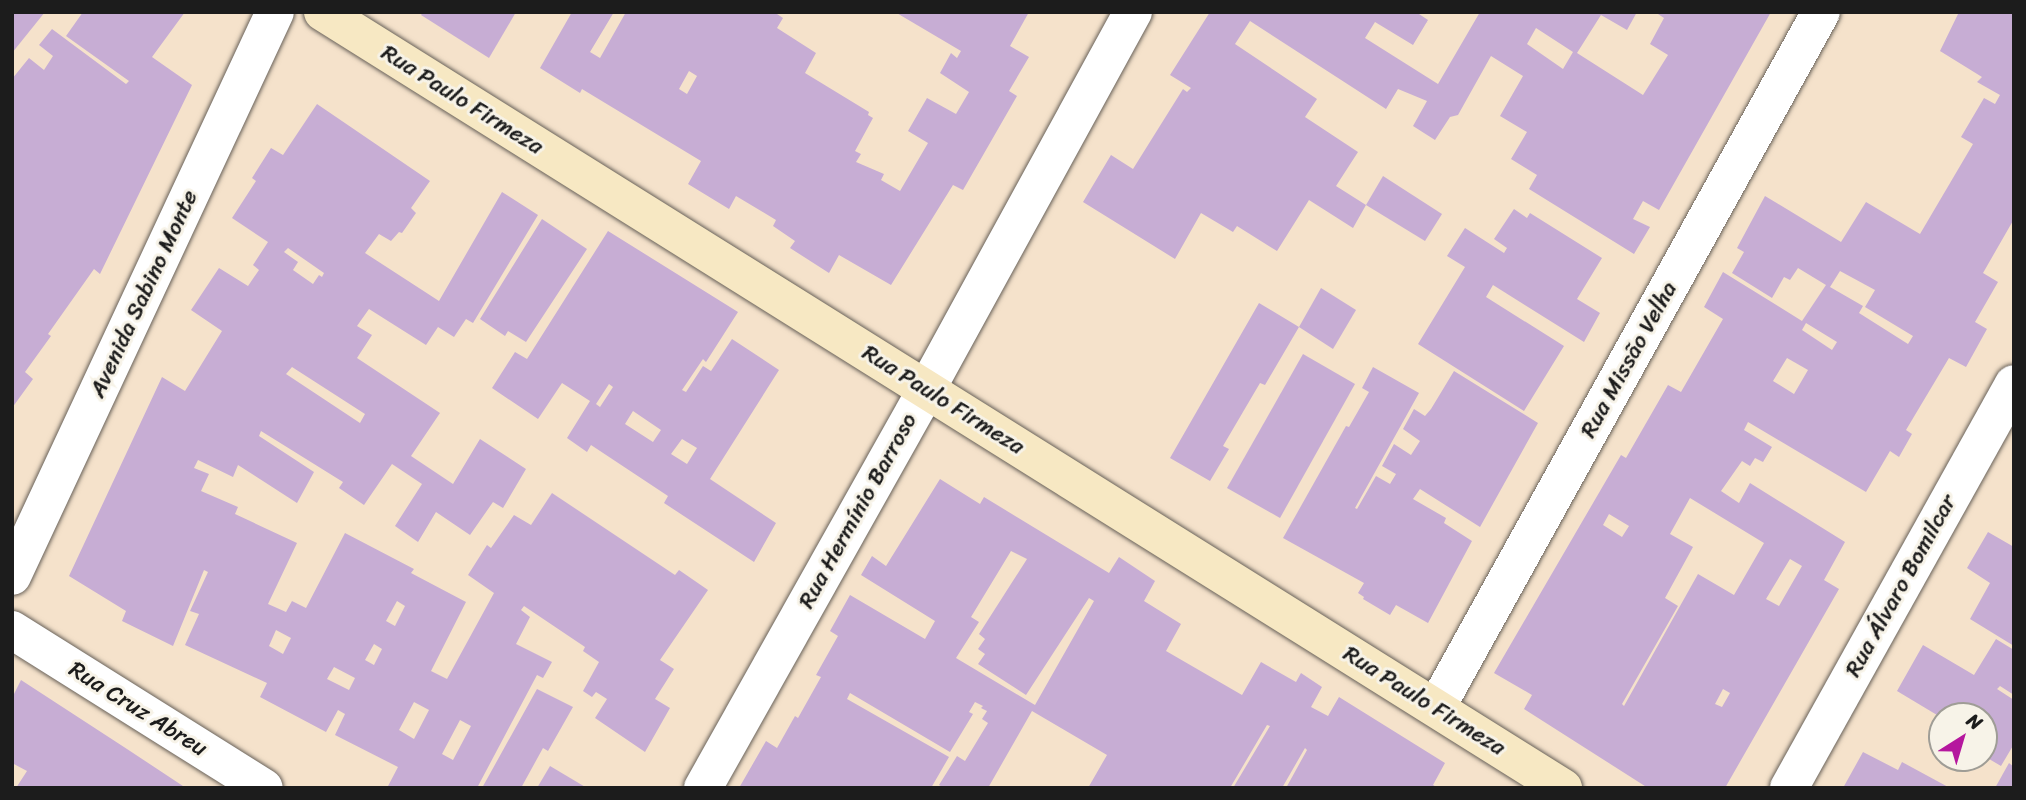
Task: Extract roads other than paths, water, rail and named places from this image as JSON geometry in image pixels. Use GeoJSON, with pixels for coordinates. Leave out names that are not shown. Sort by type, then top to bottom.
{"type":"FeatureCollection","features":[{"type":"Feature","properties":{"kind":"street","name":"Avenida Sabino Monte"},"geometry":{"type":"LineString","coordinates":[[12,576],[275,12]]}},
{"type":"Feature","properties":{"kind":"street","name":"Rua Paulo Firmeza"},"geometry":{"type":"LineString","coordinates":[[323,12],[1563,788]]}},
{"type":"Feature","properties":{"kind":"street","name":"Rua Hermínio Barroso"},"geometry":{"type":"LineString","coordinates":[[703,788],[926,390],[1133,12]]}},
{"type":"Feature","properties":{"kind":"street","name":"Rua Missão Velha"},"geometry":{"type":"LineString","coordinates":[[1436,708],[1821,12]]}},
{"type":"Feature","properties":{"kind":"street","name":"Rua Álvaro Bomilcar"},"geometry":{"type":"LineString","coordinates":[[1789,788],[2014,384]]}},
{"type":"Feature","properties":{"kind":"street","name":"Rua Cruz Abreu"},"geometry":{"type":"LineString","coordinates":[[12,630],[264,788]]}}]}
